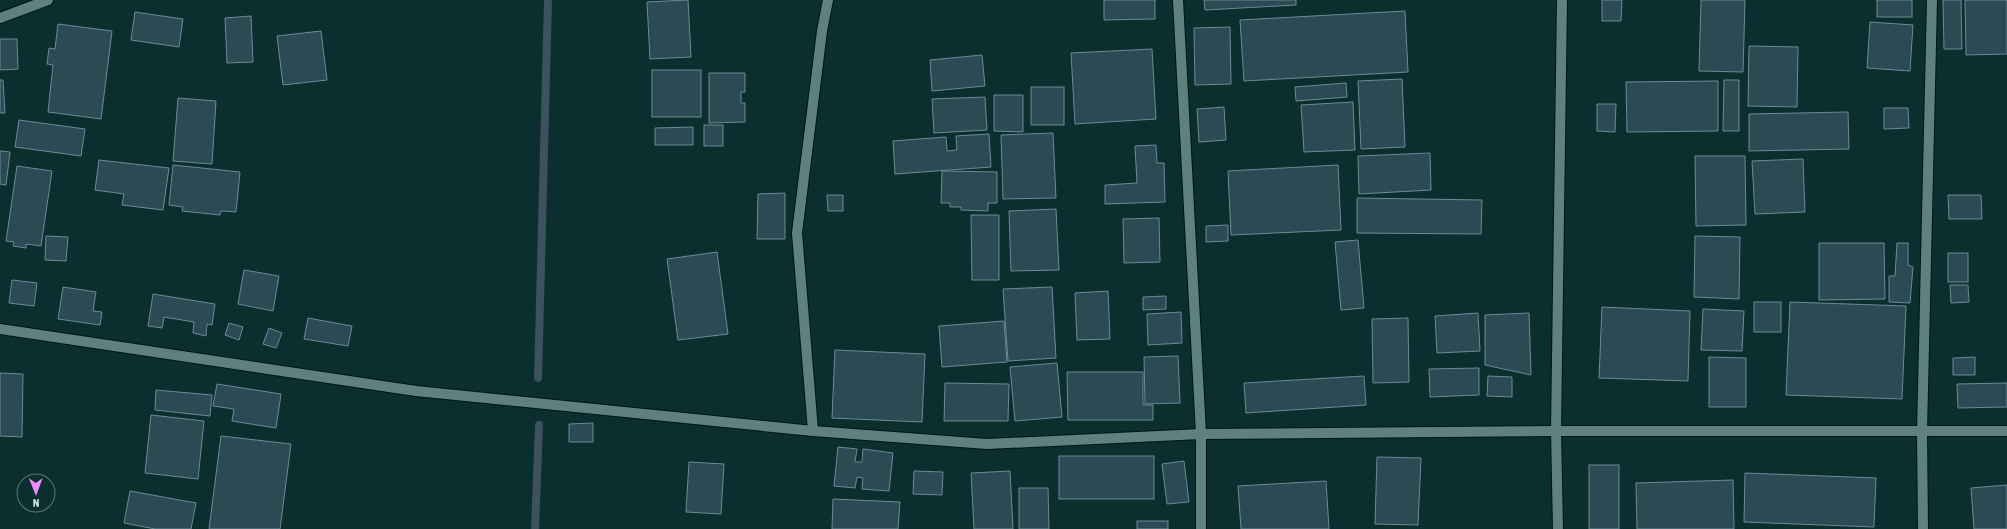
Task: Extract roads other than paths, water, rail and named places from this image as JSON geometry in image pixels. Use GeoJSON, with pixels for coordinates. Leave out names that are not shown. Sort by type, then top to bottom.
{"type":"FeatureCollection","features":[{"type":"Feature","properties":{"kind":"street"},"geometry":{"type":"LineString","coordinates":[[0,18],[48,0]]}},
{"type":"Feature","properties":{"kind":"street"},"geometry":{"type":"LineString","coordinates":[[813,431],[797,233],[822,31],[828,0]]}},
{"type":"Feature","properties":{"kind":"street"},"geometry":{"type":"LineString","coordinates":[[1178,0],[1201,434],[1201,529]]}},
{"type":"Feature","properties":{"kind":"street"},"geometry":{"type":"LineString","coordinates":[[1558,529],[1556,431],[1562,0]]}},
{"type":"Feature","properties":{"kind":"street"},"geometry":{"type":"LineString","coordinates":[[1923,529],[1922,432],[1932,0]]}},
{"type":"Feature","properties":{"kind":"street"},"geometry":{"type":"LineString","coordinates":[[0,329],[416,391],[813,431],[987,444],[1201,434],[1556,431],[2007,431]]}},
{"type":"Feature","properties":{"kind":"waterway"},"geometry":{"type":"LineString","coordinates":[[538,378],[548,0]]}},
{"type":"Feature","properties":{"kind":"waterway"},"geometry":{"type":"LineString","coordinates":[[535,529],[539,425]]}}]}
